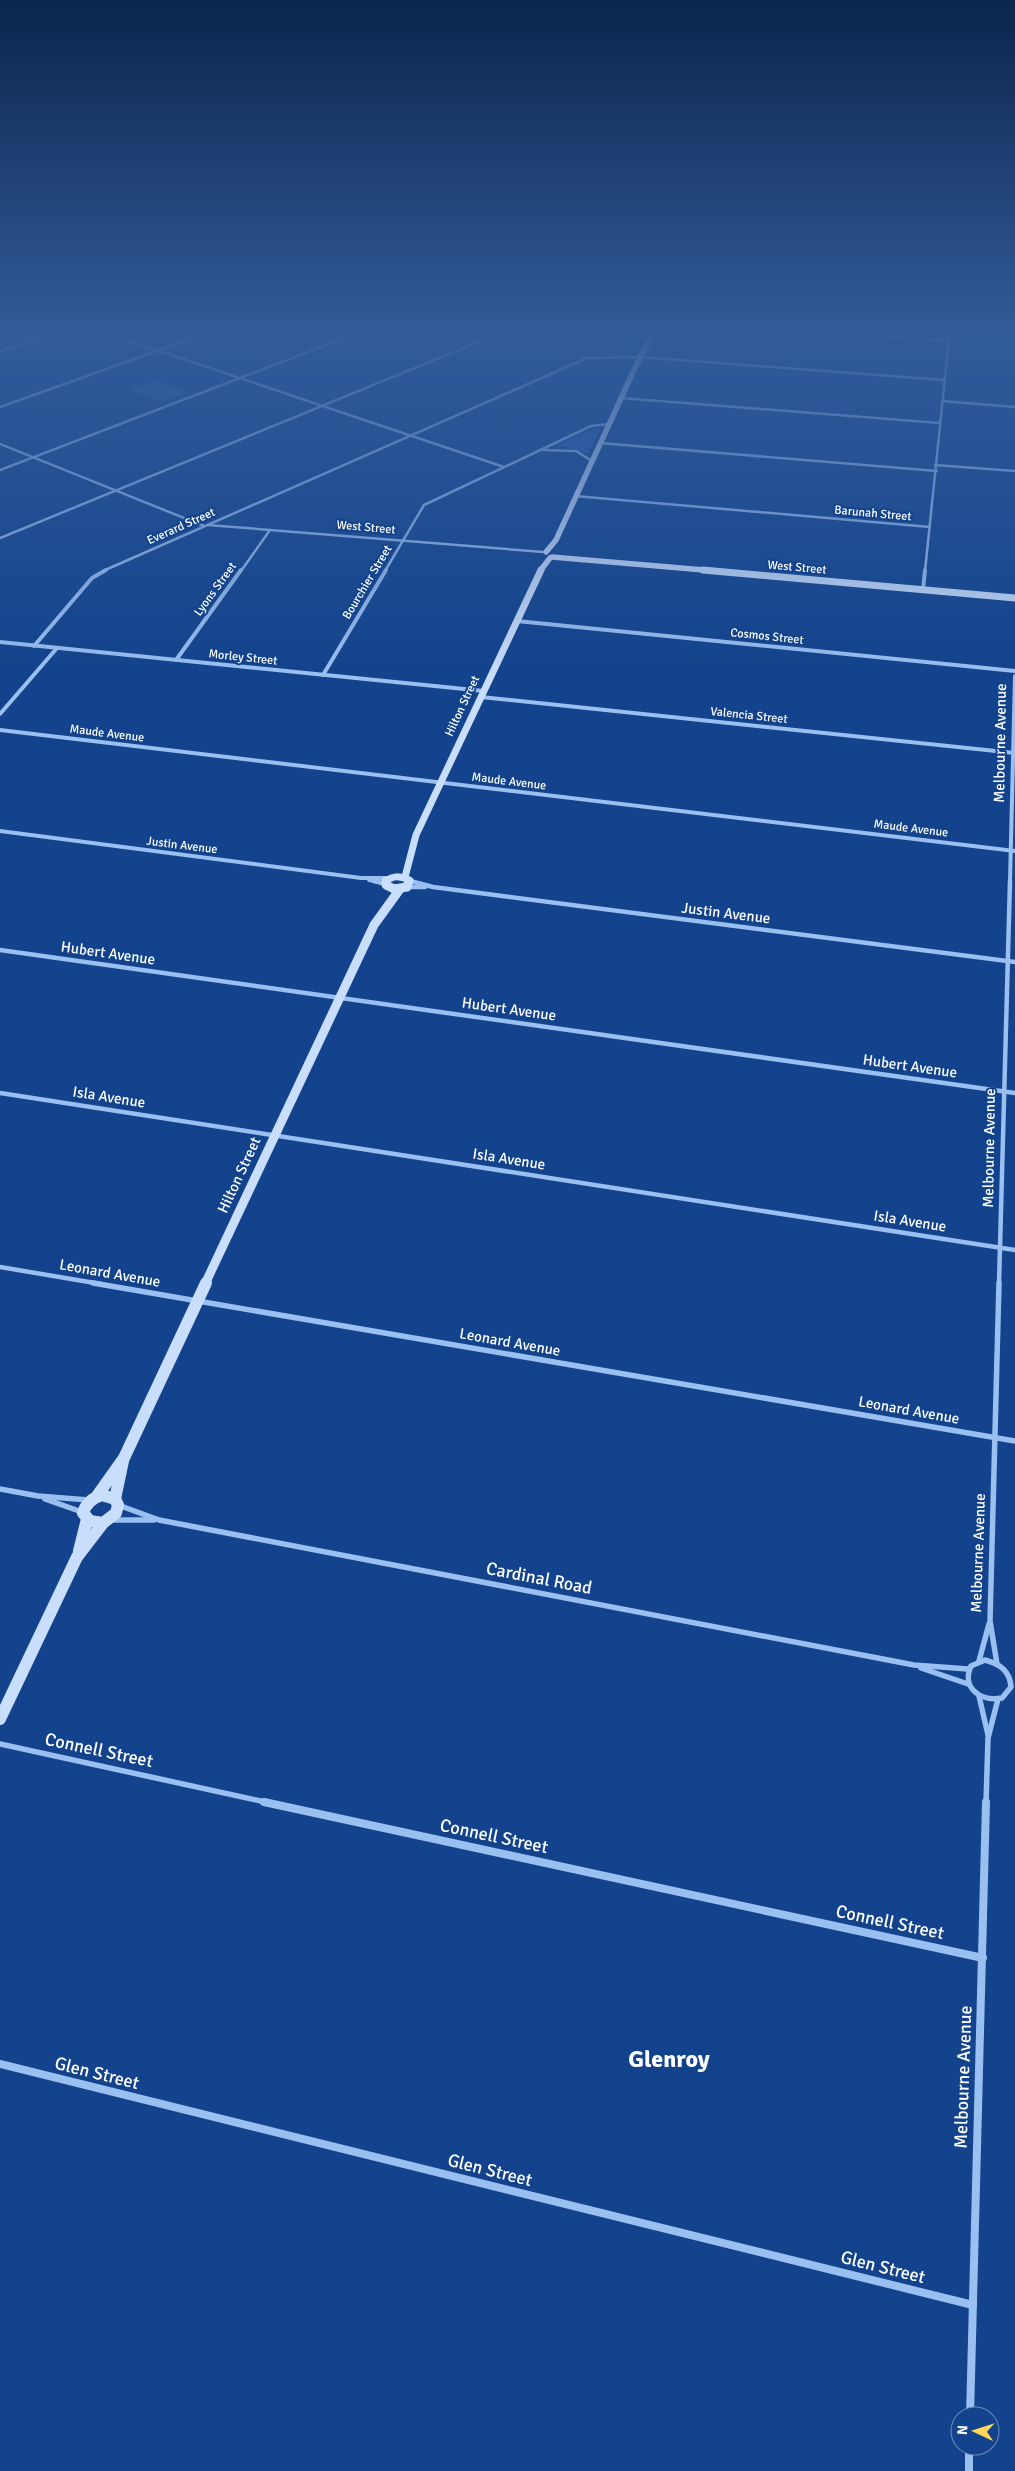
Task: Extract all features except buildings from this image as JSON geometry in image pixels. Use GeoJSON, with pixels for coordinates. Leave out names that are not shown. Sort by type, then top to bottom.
{"type":"FeatureCollection","features":[{"type":"Feature","properties":{"kind":"street","name":"West Street"},"geometry":{"type":"LineString","coordinates":[[1,444],[206,525],[522,552],[1015,598]]}},
{"type":"Feature","properties":{"kind":"street"},"geometry":{"type":"LineString","coordinates":[[0,470],[65,444]]}},
{"type":"Feature","properties":{"kind":"street"},"geometry":{"type":"LineString","coordinates":[[0,538],[228,444]]}},
{"type":"Feature","properties":{"kind":"street","name":"Everard Street"},"geometry":{"type":"LineString","coordinates":[[34,646],[95,575],[389,444]]}},
{"type":"Feature","properties":{"kind":"street"},"geometry":{"type":"LineString","coordinates":[[437,444],[504,467]]}},
{"type":"Feature","properties":{"kind":"street","name":"Bourchier Street"},"geometry":{"type":"LineString","coordinates":[[323,674],[424,505],[551,444]]}},
{"type":"Feature","properties":{"kind":"street"},"geometry":{"type":"LineString","coordinates":[[548,555],[599,444]]}},
{"type":"Feature","properties":{"kind":"street"},"geometry":{"type":"LineString","coordinates":[[616,444],[937,470]]}},
{"type":"Feature","properties":{"kind":"street"},"geometry":{"type":"LineString","coordinates":[[923,590],[937,470],[935,465],[937,444]]}},
{"type":"Feature","properties":{"kind":"street","name":"Bourchier Street"},"geometry":{"type":"LineString","coordinates":[[538,450],[569,450],[586,455],[592,461]]}},
{"type":"Feature","properties":{"kind":"street"},"geometry":{"type":"LineString","coordinates":[[935,465],[1015,471]]}},
{"type":"Feature","properties":{"kind":"street","name":"Barunah Street"},"geometry":{"type":"LineString","coordinates":[[575,496],[930,527]]}},
{"type":"Feature","properties":{"kind":"street","name":"Lyons Street"},"geometry":{"type":"LineString","coordinates":[[176,660],[270,530]]}},
{"type":"Feature","properties":{"kind":"street","name":"Hilton Street"},"geometry":{"type":"LineString","coordinates":[[93,1498],[124,1458],[340,998],[385,907],[405,884],[408,860],[416,835],[548,555]]}},
{"type":"Feature","properties":{"kind":"street","name":"Cosmos Street"},"geometry":{"type":"LineString","coordinates":[[517,621],[1015,670]]}},
{"type":"Feature","properties":{"kind":"street","name":"Morley Street"},"geometry":{"type":"LineString","coordinates":[[0,642],[323,674],[483,694]]}},
{"type":"Feature","properties":{"kind":"street"},"geometry":{"type":"LineString","coordinates":[[0,714],[57,648]]}},
{"type":"Feature","properties":{"kind":"street","name":"Melbourne Avenue"},"geometry":{"type":"LineString","coordinates":[[997,1664],[990,1621],[1004,1092],[1013,851],[1015,676]]}},
{"type":"Feature","properties":{"kind":"street","name":"Valencia Street"},"geometry":{"type":"LineString","coordinates":[[483,694],[1014,753]]}},
{"type":"Feature","properties":{"kind":"street","name":"Maude Avenue"},"geometry":{"type":"LineString","coordinates":[[0,730],[1013,851]]}},
{"type":"Feature","properties":{"kind":"street","name":"Justin Avenue"},"geometry":{"type":"LineString","coordinates":[[0,831],[390,881]]}},
{"type":"Feature","properties":{"kind":"street","name":"Hilton Street"},"geometry":{"type":"LineString","coordinates":[[385,907],[390,881],[408,860]]}},
{"type":"Feature","properties":{"kind":"street"},"geometry":{"type":"LineString","coordinates":[[390,881],[405,884]]}},
{"type":"Feature","properties":{"kind":"street"},"geometry":{"type":"LineString","coordinates":[[390,881],[405,884]]}},
{"type":"Feature","properties":{"kind":"street","name":"Justin Avenue"},"geometry":{"type":"LineString","coordinates":[[405,884],[1015,962]]}},
{"type":"Feature","properties":{"kind":"street","name":"Hubert Avenue"},"geometry":{"type":"LineString","coordinates":[[0,950],[1015,1093]]}},
{"type":"Feature","properties":{"kind":"street","name":"Isla Avenue"},"geometry":{"type":"LineString","coordinates":[[0,1093],[1015,1250]]}},
{"type":"Feature","properties":{"kind":"street","name":"Leonard Avenue"},"geometry":{"type":"LineString","coordinates":[[0,1267],[1015,1440]]}},
{"type":"Feature","properties":{"kind":"street","name":"Hilton Street"},"geometry":{"type":"LineString","coordinates":[[117,1502],[124,1458]]}},
{"type":"Feature","properties":{"kind":"street"},"geometry":{"type":"LineString","coordinates":[[0,1489],[38,1496],[93,1498],[107,1495],[117,1502],[116,1513],[106,1521],[77,1557],[0,1719]]}},
{"type":"Feature","properties":{"kind":"street"},"geometry":{"type":"LineString","coordinates":[[38,1496],[85,1516],[93,1523],[106,1521]]}},
{"type":"Feature","properties":{"kind":"street"},"geometry":{"type":"LineString","coordinates":[[77,1557],[86,1504],[93,1498]]}},
{"type":"Feature","properties":{"kind":"street","name":"Cardinal Road"},"geometry":{"type":"LineString","coordinates":[[117,1502],[159,1520]]}},
{"type":"Feature","properties":{"kind":"street","name":"Cardinal Road"},"geometry":{"type":"LineString","coordinates":[[106,1521],[159,1520],[914,1665],[968,1669]]}},
{"type":"Feature","properties":{"kind":"street","name":"Melbourne Avenue"},"geometry":{"type":"LineString","coordinates":[[980,1661],[990,1621]]}},
{"type":"Feature","properties":{"kind":"street"},"geometry":{"type":"LineString","coordinates":[[980,1661],[997,1664],[1012,1676],[1012,1692],[998,1699],[979,1696],[968,1684],[968,1669],[980,1661]]}},
{"type":"Feature","properties":{"kind":"street","name":"Cardinal Road"},"geometry":{"type":"LineString","coordinates":[[914,1665],[968,1684]]}},
{"type":"Feature","properties":{"kind":"street","name":"Melbourne Avenue"},"geometry":{"type":"LineString","coordinates":[[979,1696],[988,1738]]}},
{"type":"Feature","properties":{"kind":"street","name":"Melbourne Avenue"},"geometry":{"type":"LineString","coordinates":[[970,2406],[988,1738],[998,1699]]}},
{"type":"Feature","properties":{"kind":"street","name":"Connell Street"},"geometry":{"type":"LineString","coordinates":[[0,1744],[983,1958]]}},
{"type":"Feature","properties":{"kind":"street","name":"Glen Street"},"geometry":{"type":"LineString","coordinates":[[0,2064],[973,2305]]}},
{"type":"Feature","properties":{"kind":"street"},"geometry":{"type":"LineString","coordinates":[[969,2456],[969,2471]]}},
{"type":"Feature","properties":{"kind":"shaded area"},"geometry":{"type":"Polygon","coordinates":[[[558,444],[593,444],[588,454],[567,447],[554,446],[558,444]]]}},
{"type":"Feature","properties":{"kind":"district","name":"Glenroy"},"geometry":{"type":"Point","coordinates":[669,2059]}}]}
